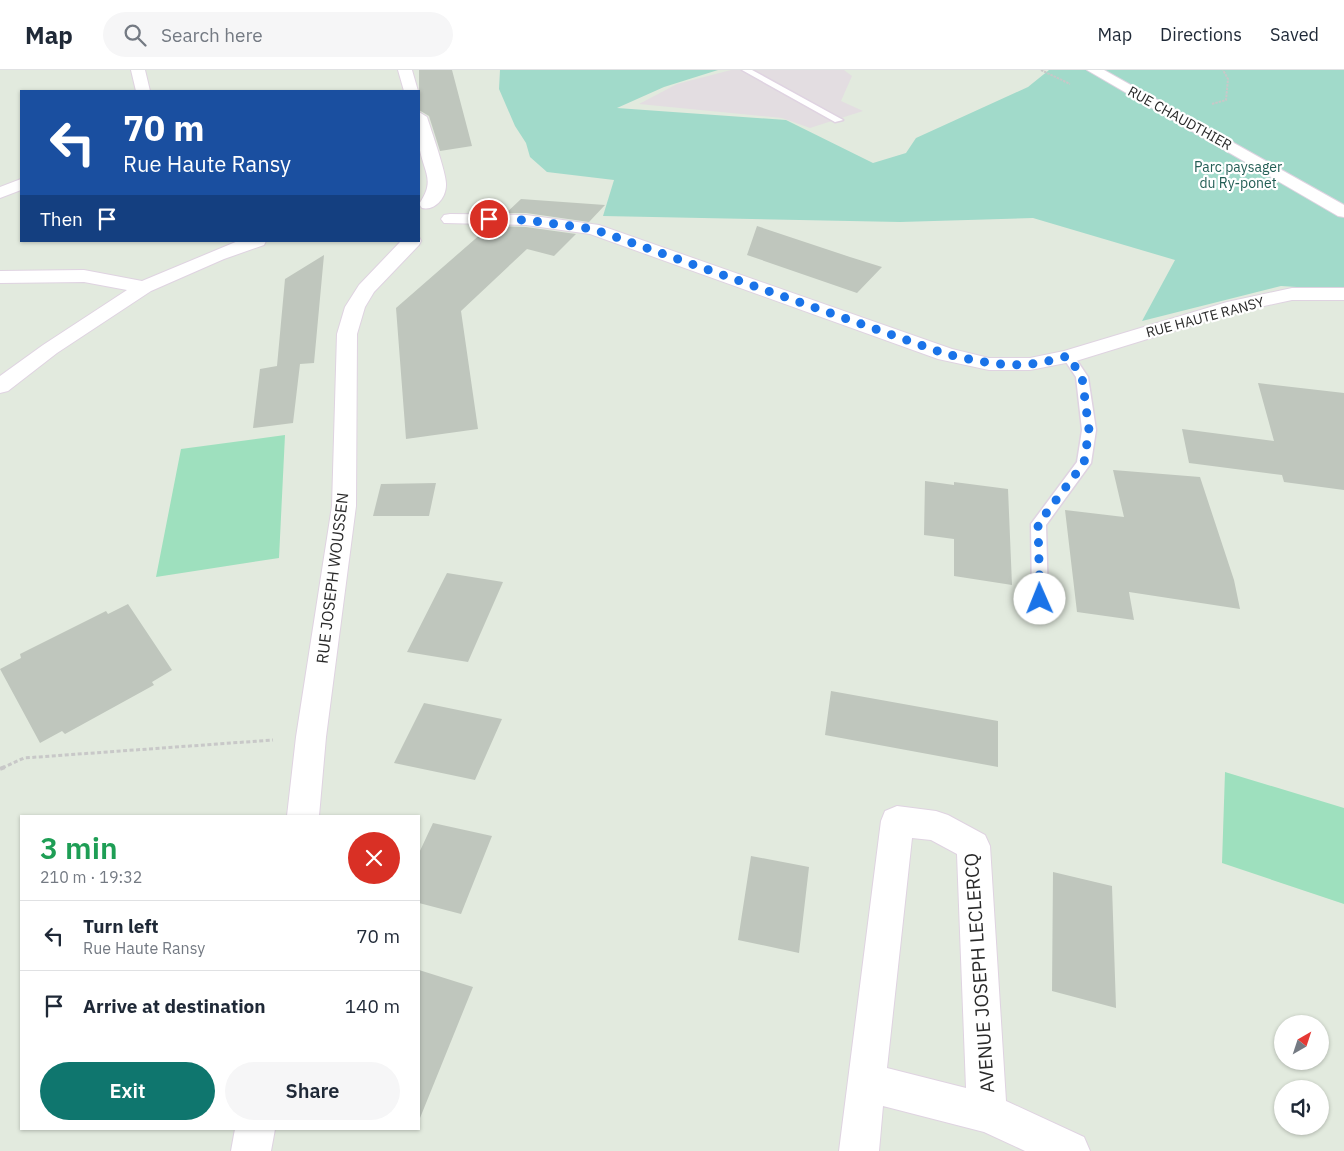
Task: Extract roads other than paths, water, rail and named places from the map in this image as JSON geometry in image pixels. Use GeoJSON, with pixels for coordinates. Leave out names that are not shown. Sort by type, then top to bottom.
{"type":"FeatureCollection","features":[{"type":"Feature","properties":{"kind":"street"},"geometry":{"type":"LineString","coordinates":[[138,70],[143,90]]}},
{"type":"Feature","properties":{"kind":"street"},"geometry":{"type":"LineString","coordinates":[[405,70],[411,90]]}},
{"type":"Feature","properties":{"kind":"street","name":"RUE CHAUDTHIER"},"geometry":{"type":"LineString","coordinates":[[1094,70],[1344,212]]}},
{"type":"Feature","properties":{"kind":"street"},"geometry":{"type":"LineString","coordinates":[[420,121],[438,184],[434,197],[423,204]]}},
{"type":"Feature","properties":{"kind":"street"},"geometry":{"type":"LineString","coordinates":[[0,193],[20,184]]}},
{"type":"Feature","properties":{"kind":"street"},"geometry":{"type":"LineString","coordinates":[[423,204],[448,210],[450,219]]}},
{"type":"Feature","properties":{"kind":"street","name":"RUE JOSEPH WOUSSEN"},"geometry":{"type":"LineString","coordinates":[[423,235],[442,228],[450,219]]}},
{"type":"Feature","properties":{"kind":"street","name":"RUE HAUTE RANSY"},"geometry":{"type":"LineString","coordinates":[[450,219],[526,220],[593,229],[946,354],[989,364],[1030,364],[1068,356],[1227,308],[1292,294],[1344,294]]}},
{"type":"Feature","properties":{"kind":"street"},"geometry":{"type":"LineString","coordinates":[[0,386],[50,349],[144,288],[218,255],[254,242]]}},
{"type":"Feature","properties":{"kind":"street","name":"RUE JOSEPH WOUSSEN"},"geometry":{"type":"LineString","coordinates":[[303,815],[311,737],[344,506],[347,334],[355,307],[366,289],[416,242]]}},
{"type":"Feature","properties":{"kind":"street"},"geometry":{"type":"LineString","coordinates":[[0,277],[84,276],[144,288]]}},
{"type":"Feature","properties":{"kind":"street","name":"AVENUE JOSEPH LECLERCQ"},"geometry":{"type":"LineString","coordinates":[[860,1151],[866,1082],[897,821],[936,826],[973,846],[988,1113]]}},
{"type":"Feature","properties":{"kind":"street","name":"AVENUE JOSEPH LECLERCQ"},"geometry":{"type":"LineString","coordinates":[[866,1082],[988,1113],[1070,1151]]}},
{"type":"Feature","properties":{"kind":"street"},"geometry":{"type":"LineString","coordinates":[[251,1151],[255,1130]]}},
{"type":"Feature","properties":{"kind":"lane"},"geometry":{"type":"LineString","coordinates":[[746,70],[838,120]]}},
{"type":"Feature","properties":{"kind":"lane"},"geometry":{"type":"LineString","coordinates":[[1040,599],[1038,524],[1084,463],[1089,430],[1082,377],[1068,356]]}},
{"type":"Feature","properties":{"kind":"park label","name":"Parc paysager du Ry-ponet"},"geometry":{"type":"Point","coordinates":[1238,175]}}]}
